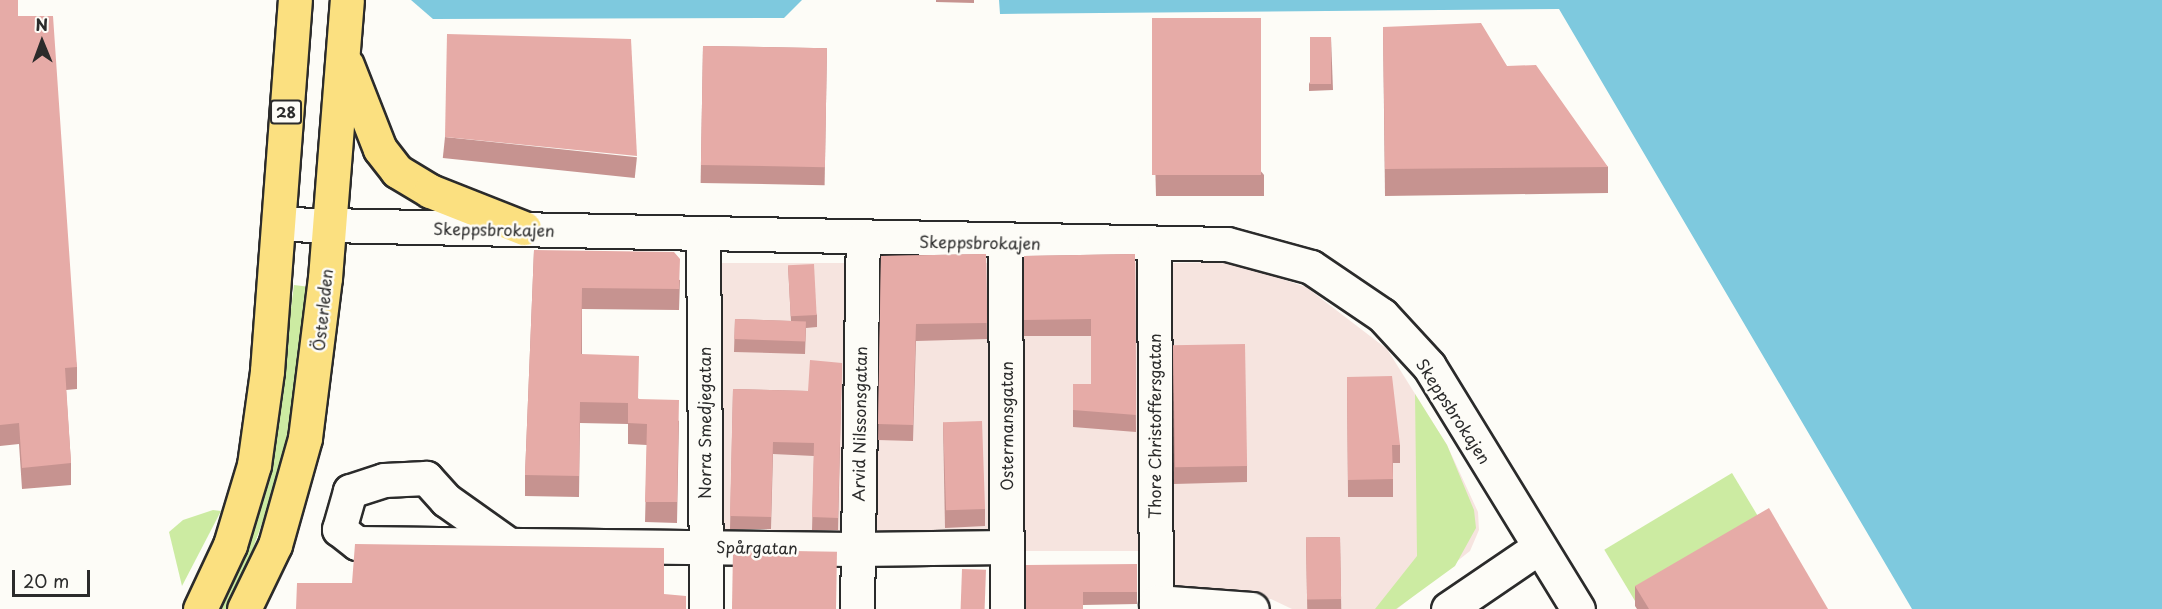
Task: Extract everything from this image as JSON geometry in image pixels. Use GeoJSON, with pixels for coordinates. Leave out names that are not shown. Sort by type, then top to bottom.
{"type":"FeatureCollection","features":[{"type":"Feature","properties":{"kind":"main road","name":"28"},"geometry":{"type":"LineString","coordinates":[[279,224],[294,0]]}},
{"type":"Feature","properties":{"kind":"main road","name":"Österleden"},"geometry":{"type":"LineString","coordinates":[[244,609],[275,545],[305,438],[330,226],[347,0]]}},
{"type":"Feature","properties":{"kind":"main road"},"geometry":{"type":"LineString","coordinates":[[343,52],[376,141],[397,171],[430,191],[524,228]]}},
{"type":"Feature","properties":{"kind":"main road"},"geometry":{"type":"LineString","coordinates":[[200,609],[249,486],[267,370],[279,224]]}},
{"type":"Feature","properties":{"kind":"street","name":"Skeppsbrokajen"},"geometry":{"type":"LineString","coordinates":[[279,224],[524,228],[703,236],[1005,243],[1227,244],[1311,267],[1382,315],[1429,366],[1578,609]]}},
{"type":"Feature","properties":{"kind":"street","name":"Norra Smedjegatan"},"geometry":{"type":"LineString","coordinates":[[703,236],[706,609]]}},
{"type":"Feature","properties":{"kind":"street","name":"Arvid Nilssonsgatan"},"geometry":{"type":"LineString","coordinates":[[857,609],[863,240]]}},
{"type":"Feature","properties":{"kind":"street","name":"Ostermansgatan"},"geometry":{"type":"LineString","coordinates":[[1005,243],[1007,609]]}},
{"type":"Feature","properties":{"kind":"street","name":"Thore Christoffersgatan"},"geometry":{"type":"LineString","coordinates":[[1154,243],[1156,605]]}},
{"type":"Feature","properties":{"kind":"street","name":"Spårgatan"},"geometry":{"type":"LineString","coordinates":[[508,544],[857,549],[1006,547]]}},
{"type":"Feature","properties":{"kind":"street"},"geometry":{"type":"LineString","coordinates":[[1448,609],[1539,547]]}},
{"type":"Feature","properties":{"kind":"street"},"geometry":{"type":"LineString","coordinates":[[1156,605],[1252,609]]}},
{"type":"Feature","properties":{"kind":"shaded area"},"geometry":{"type":"Polygon","coordinates":[[[1231,262],[1306,287],[1387,349],[1447,445],[1478,512],[1479,530],[1470,551],[1397,609],[1292,609],[1271,599],[1170,593],[1167,263],[1231,262]]]}},
{"type":"Feature","properties":{"kind":"shaded area"},"geometry":{"type":"Polygon","coordinates":[[[720,263],[1139,263],[1139,551],[720,551],[720,263]]]}},
{"type":"Feature","properties":{"kind":"green space"},"geometry":{"type":"Polygon","coordinates":[[[294,285],[310,287],[286,457],[239,587],[226,609],[219,609],[251,541],[270,471],[294,285]]]}},
{"type":"Feature","properties":{"kind":"green space"},"geometry":{"type":"Polygon","coordinates":[[[1415,394],[1447,445],[1474,510],[1476,528],[1455,566],[1396,609],[1375,609],[1417,556],[1415,394]]]}},
{"type":"Feature","properties":{"kind":"green space"},"geometry":{"type":"Polygon","coordinates":[[[1732,473],[1764,527],[1637,604],[1604,550],[1732,473]]]}},
{"type":"Feature","properties":{"kind":"green space"},"geometry":{"type":"Polygon","coordinates":[[[213,510],[221,511],[182,586],[169,532],[183,520],[213,510]]]}},
{"type":"Feature","properties":{"kind":"water"},"geometry":{"type":"Polygon","coordinates":[[[411,0],[802,0],[784,18],[433,19],[411,0]]]}},
{"type":"Feature","properties":{"kind":"water"},"geometry":{"type":"Polygon","coordinates":[[[999,0],[2162,0],[2162,609],[1912,609],[1559,9],[1000,14],[999,0]]]}},
{"type":"Feature","properties":{"kind":"building"},"geometry":{"type":"Polygon","coordinates":[[[0,0],[18,0],[18,16],[53,16],[77,367],[65,368],[71,463],[22,468],[19,423],[0,425],[0,0]]]}},
{"type":"Feature","properties":{"kind":"building"},"geometry":{"type":"Polygon","coordinates":[[[1152,18],[1261,18],[1261,175],[1152,175],[1152,18]]]}},
{"type":"Feature","properties":{"kind":"building"},"geometry":{"type":"Polygon","coordinates":[[[1481,23],[1507,66],[1536,65],[1608,167],[1385,169],[1383,27],[1481,23]]]}},
{"type":"Feature","properties":{"kind":"building"},"geometry":{"type":"Polygon","coordinates":[[[447,34],[631,39],[637,156],[445,137],[447,34]]]}},
{"type":"Feature","properties":{"kind":"building"},"geometry":{"type":"Polygon","coordinates":[[[1310,37],[1331,37],[1331,84],[1310,84],[1310,37]]]}},
{"type":"Feature","properties":{"kind":"building"},"geometry":{"type":"Polygon","coordinates":[[[703,46],[827,48],[825,167],[701,165],[703,46]]]}},
{"type":"Feature","properties":{"kind":"building"},"geometry":{"type":"Polygon","coordinates":[[[534,250],[674,252],[680,259],[679,289],[582,288],[581,354],[639,356],[638,399],[679,400],[677,502],[645,502],[647,424],[628,423],[628,403],[580,402],[579,476],[525,475],[534,250]]]}},
{"type":"Feature","properties":{"kind":"building"},"geometry":{"type":"Polygon","coordinates":[[[986,254],[987,323],[916,324],[913,425],[878,424],[881,256],[986,254]]]}},
{"type":"Feature","properties":{"kind":"building"},"geometry":{"type":"Polygon","coordinates":[[[1135,254],[1136,415],[1073,410],[1073,384],[1091,384],[1091,319],[1024,320],[1024,256],[1135,254]]]}},
{"type":"Feature","properties":{"kind":"building"},"geometry":{"type":"Polygon","coordinates":[[[814,264],[817,315],[791,316],[788,265],[814,264]]]}},
{"type":"Feature","properties":{"kind":"building"},"geometry":{"type":"Polygon","coordinates":[[[735,319],[806,321],[805,341],[734,339],[735,319]]]}},
{"type":"Feature","properties":{"kind":"building"},"geometry":{"type":"Polygon","coordinates":[[[1245,344],[1247,466],[1175,467],[1173,345],[1245,344]]]}},
{"type":"Feature","properties":{"kind":"building"},"geometry":{"type":"Polygon","coordinates":[[[810,360],[842,363],[838,518],[812,517],[814,443],[773,442],[771,517],[730,516],[733,389],[808,391],[810,360]]]}},
{"type":"Feature","properties":{"kind":"building"},"geometry":{"type":"Polygon","coordinates":[[[1392,376],[1400,445],[1392,445],[1393,479],[1348,480],[1347,377],[1392,376]]]}},
{"type":"Feature","properties":{"kind":"building"},"geometry":{"type":"Polygon","coordinates":[[[982,421],[985,509],[946,510],[943,422],[982,421]]]}},
{"type":"Feature","properties":{"kind":"building"},"geometry":{"type":"Polygon","coordinates":[[[1769,508],[1828,609],[1649,609],[1635,586],[1769,508]]]}},
{"type":"Feature","properties":{"kind":"building"},"geometry":{"type":"Polygon","coordinates":[[[1340,537],[1341,599],[1307,600],[1306,538],[1340,537]]]}},
{"type":"Feature","properties":{"kind":"building"},"geometry":{"type":"Polygon","coordinates":[[[355,544],[664,548],[664,594],[686,596],[686,609],[296,609],[297,583],[352,583],[355,544]]]}},
{"type":"Feature","properties":{"kind":"building"},"geometry":{"type":"Polygon","coordinates":[[[733,550],[837,552],[836,609],[732,609],[733,550]]]}},
{"type":"Feature","properties":{"kind":"building"},"geometry":{"type":"Polygon","coordinates":[[[1137,564],[1137,592],[1083,592],[1083,609],[1026,609],[1026,565],[1137,564]]]}},
{"type":"Feature","properties":{"kind":"building"},"geometry":{"type":"Polygon","coordinates":[[[962,569],[986,570],[985,609],[961,609],[962,569]]]}}]}
